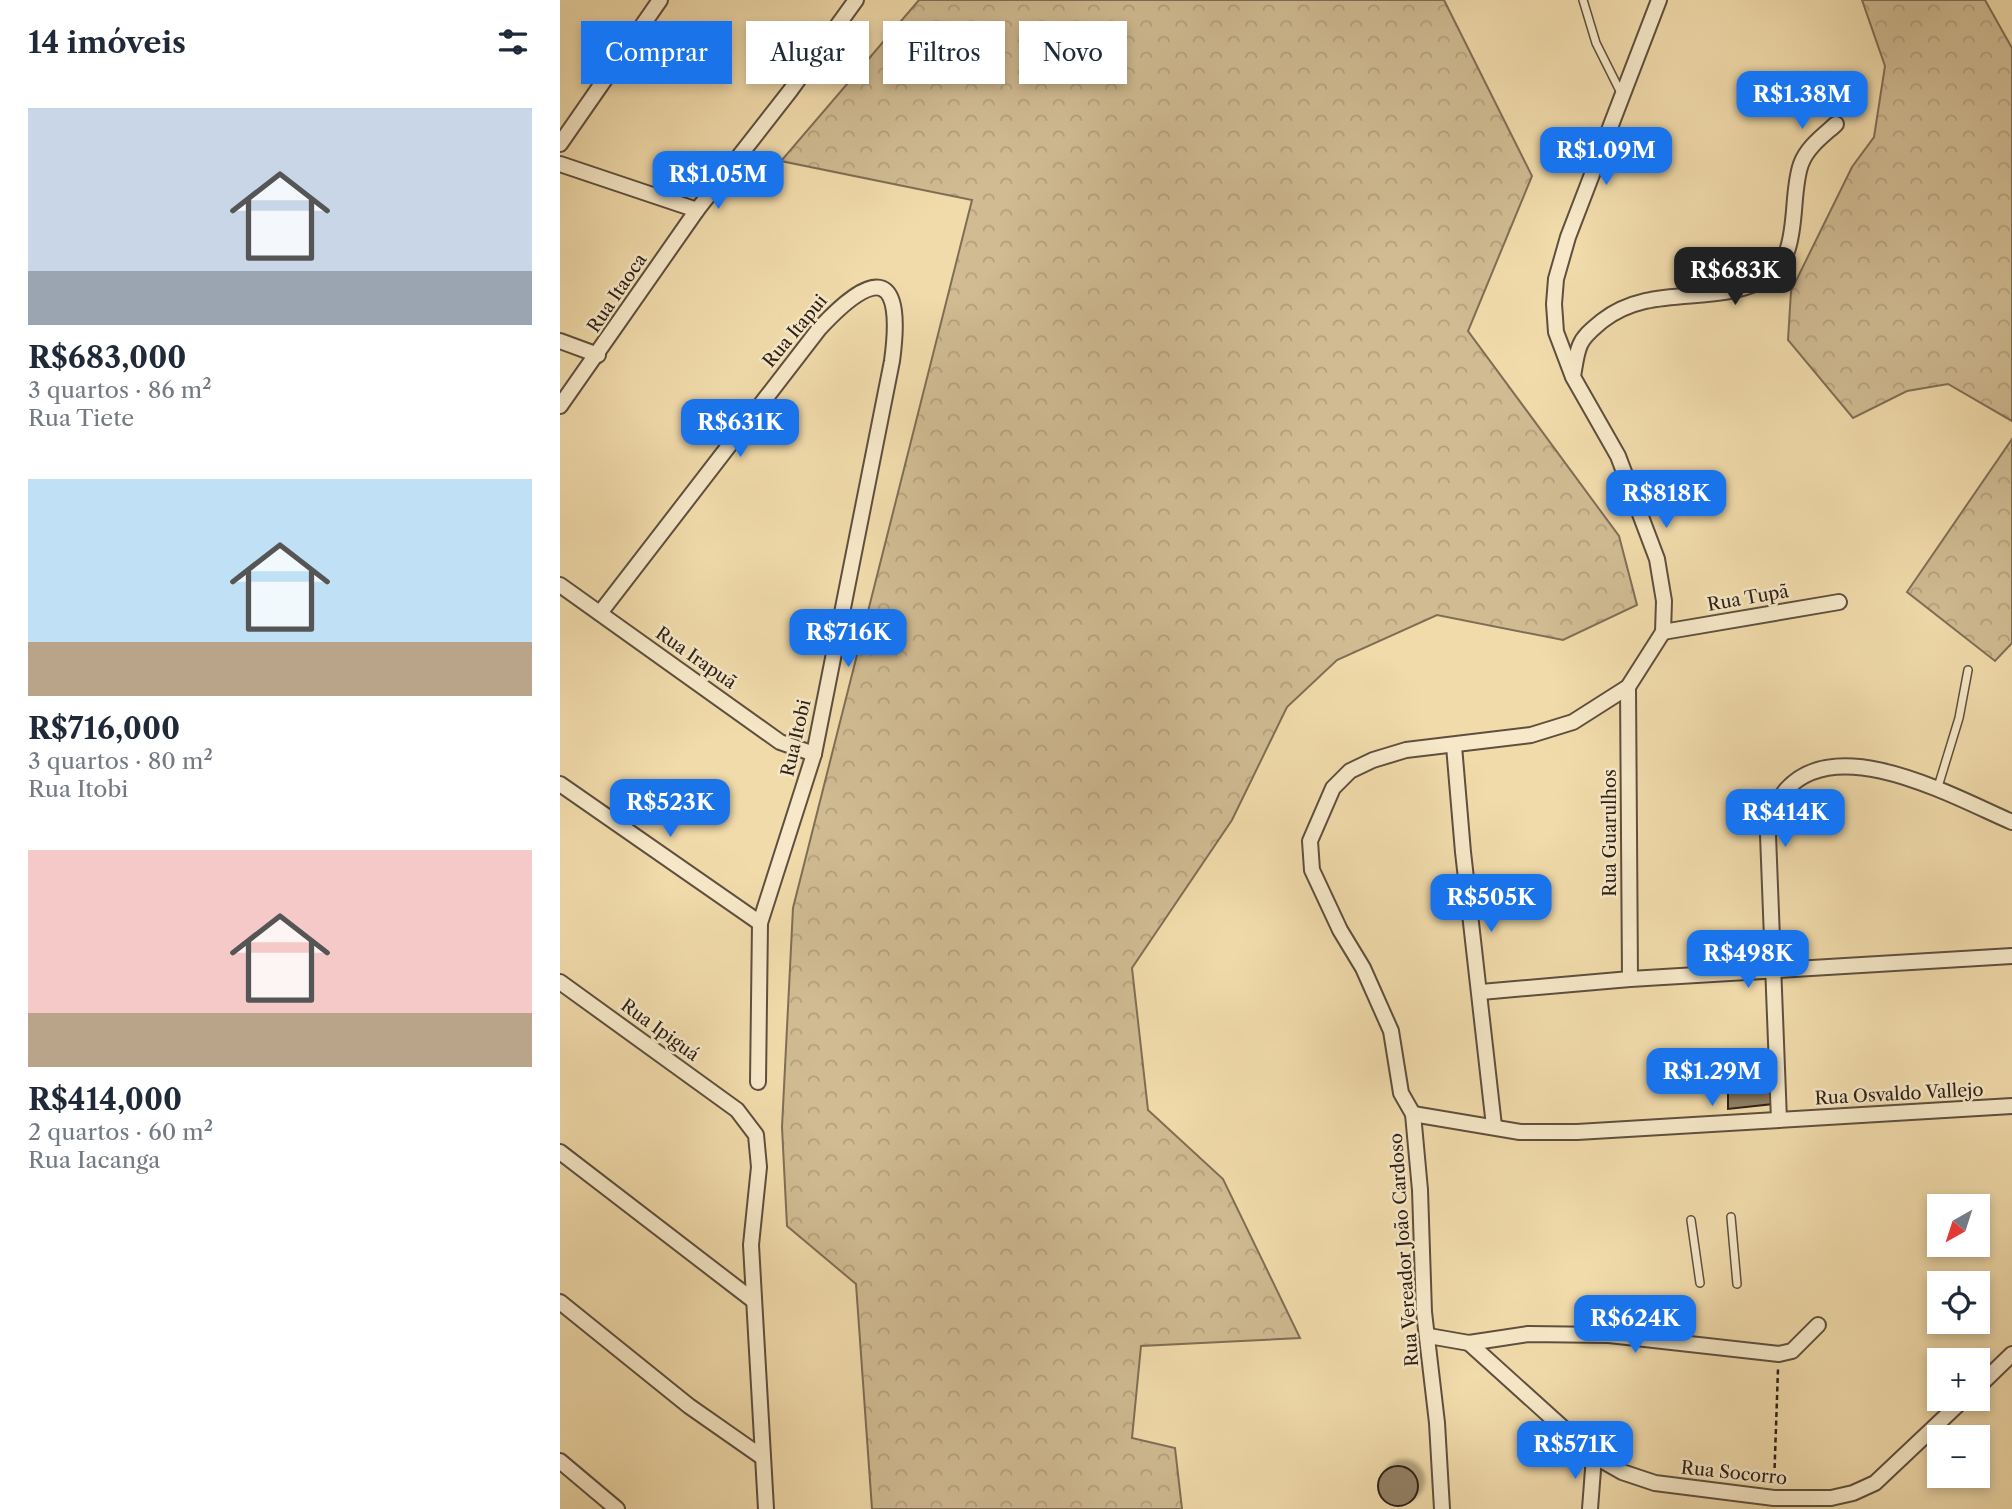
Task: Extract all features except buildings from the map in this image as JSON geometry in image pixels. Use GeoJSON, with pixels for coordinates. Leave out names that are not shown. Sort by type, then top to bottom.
{"type":"FeatureCollection","features":[{"type":"Feature","properties":{"kind":"street"},"geometry":{"type":"LineString","coordinates":[[560,144],[660,0]]}},
{"type":"Feature","properties":{"kind":"street","name":"Rua Itaoca"},"geometry":{"type":"LineString","coordinates":[[560,406],[697,210],[790,91],[856,0]]}},
{"type":"Feature","properties":{"kind":"street"},"geometry":{"type":"LineString","coordinates":[[1628,687],[1663,632],[1664,601],[1657,559],[1618,456],[1573,377],[1556,332],[1556,279],[1659,0]]}},
{"type":"Feature","properties":{"kind":"street"},"geometry":{"type":"LineString","coordinates":[[1573,377],[1581,344],[1592,329],[1627,306],[1663,296],[1733,290],[1762,281],[1775,270],[1785,254],[1793,226],[1801,164],[1810,149],[1836,124]]}},
{"type":"Feature","properties":{"kind":"street"},"geometry":{"type":"LineString","coordinates":[[560,164],[697,210]]}},
{"type":"Feature","properties":{"kind":"street","name":"Rua Itapui"},"geometry":{"type":"LineString","coordinates":[[600,613],[819,329],[852,296],[864,289],[876,288]]}},
{"type":"Feature","properties":{"kind":"street","name":"Rua Itobi"},"geometry":{"type":"LineString","coordinates":[[758,1082],[760,923],[814,754],[897,326],[894,302],[888,293],[876,288]]}},
{"type":"Feature","properties":{"kind":"street"},"geometry":{"type":"LineString","coordinates":[[560,341],[598,355]]}},
{"type":"Feature","properties":{"kind":"street","name":"Rua Irapuã"},"geometry":{"type":"LineString","coordinates":[[560,585],[780,741],[814,754]]}},
{"type":"Feature","properties":{"kind":"street","name":"Rua Tupã"},"geometry":{"type":"LineString","coordinates":[[1663,632],[1839,602]]}},
{"type":"Feature","properties":{"kind":"street","name":"Rua Vereador João Cardoso"},"geometry":{"type":"LineString","coordinates":[[1441,1509],[1429,1336],[1424,1312],[1420,1190],[1413,1114],[1401,1093],[1391,1031],[1363,968],[1340,930],[1312,870],[1310,841],[1334,788],[1350,771],[1373,760],[1406,750],[1454,746],[1531,734],[1573,722],[1628,687]]}},
{"type":"Feature","properties":{"kind":"street","name":"Rua Guarulhos"},"geometry":{"type":"LineString","coordinates":[[1628,687],[1630,979]]}},
{"type":"Feature","properties":{"kind":"street"},"geometry":{"type":"LineString","coordinates":[[1454,746],[1463,852],[1481,992],[1494,1126]]}},
{"type":"Feature","properties":{"kind":"street"},"geometry":{"type":"LineString","coordinates":[[1779,1120],[1775,971],[1767,879],[1768,835],[1785,791],[1800,779],[1822,769],[1850,767],[1890,772],[2012,822]]}},
{"type":"Feature","properties":{"kind":"street"},"geometry":{"type":"LineString","coordinates":[[560,784],[760,923]]}},
{"type":"Feature","properties":{"kind":"street"},"geometry":{"type":"LineString","coordinates":[[1481,992],[1630,979],[2012,956]]}},
{"type":"Feature","properties":{"kind":"street","name":"Rua Ipiguá"},"geometry":{"type":"LineString","coordinates":[[560,982],[737,1110],[756,1135],[759,1167],[751,1245],[754,1301]]}},
{"type":"Feature","properties":{"kind":"street","name":"Rua Osvaldo Vallejo"},"geometry":{"type":"LineString","coordinates":[[1413,1114],[1520,1132],[1627,1131],[2012,1106]]}},
{"type":"Feature","properties":{"kind":"street"},"geometry":{"type":"LineString","coordinates":[[560,1152],[754,1301],[766,1509]]}},
{"type":"Feature","properties":{"kind":"street"},"geometry":{"type":"LineString","coordinates":[[560,1302],[689,1406],[762,1457]]}},
{"type":"Feature","properties":{"kind":"street"},"geometry":{"type":"LineString","coordinates":[[1429,1336],[1469,1343],[1528,1334],[1609,1335],[1779,1353],[1792,1351],[1818,1325]]}},
{"type":"Feature","properties":{"kind":"street","name":"Rua Socorro"},"geometry":{"type":"LineString","coordinates":[[1469,1343],[1594,1455],[1622,1472],[1655,1483],[1774,1498],[1831,1499],[1853,1493],[1875,1482],[1951,1411]]}},
{"type":"Feature","properties":{"kind":"street"},"geometry":{"type":"LineString","coordinates":[[1990,1375],[2012,1353]]}},
{"type":"Feature","properties":{"kind":"street"},"geometry":{"type":"LineString","coordinates":[[1590,1509],[1594,1455]]}},
{"type":"Feature","properties":{"kind":"street"},"geometry":{"type":"LineString","coordinates":[[560,1461],[617,1509]]}},
{"type":"Feature","properties":{"kind":"lane"},"geometry":{"type":"LineString","coordinates":[[1583,0],[1596,43],[1623,95]]}},
{"type":"Feature","properties":{"kind":"lane"},"geometry":{"type":"LineString","coordinates":[[1937,790],[1959,718],[1968,670]]}},
{"type":"Feature","properties":{"kind":"lane"},"geometry":{"type":"LineString","coordinates":[[1731,1217],[1737,1284]]}},
{"type":"Feature","properties":{"kind":"lane"},"geometry":{"type":"LineString","coordinates":[[1691,1220],[1700,1283]]}},
{"type":"Feature","properties":{"kind":"path"},"geometry":{"type":"LineString","coordinates":[[1774,1498],[1779,1353]]}},
{"type":"Feature","properties":{"kind":"green space"},"geometry":{"type":"Polygon","coordinates":[[[919,0],[1444,0],[1532,176],[1468,331],[1619,536],[1637,605],[1563,640],[1437,615],[1337,660],[1287,707],[1232,820],[1132,968],[1148,1110],[1223,1179],[1300,1338],[1141,1346],[1132,1438],[1175,1448],[1182,1509],[872,1509],[856,1284],[787,1226],[782,1127],[793,908],[972,200],[781,161],[847,84],[869,84],[869,58],[883,42],[883,84],[1005,84],[1005,21],[901,21],[919,0]]]}},
{"type":"Feature","properties":{"kind":"green space"},"geometry":{"type":"Polygon","coordinates":[[[1862,0],[1985,0],[2012,48],[2012,421],[1948,384],[1907,391],[1853,418],[1788,340],[1791,291],[1852,167],[1874,137],[1885,66],[1862,0]]]}},
{"type":"Feature","properties":{"kind":"green space"},"geometry":{"type":"Polygon","coordinates":[[[2012,439],[2012,643],[1995,661],[1907,592],[2012,439]]]}}]}
